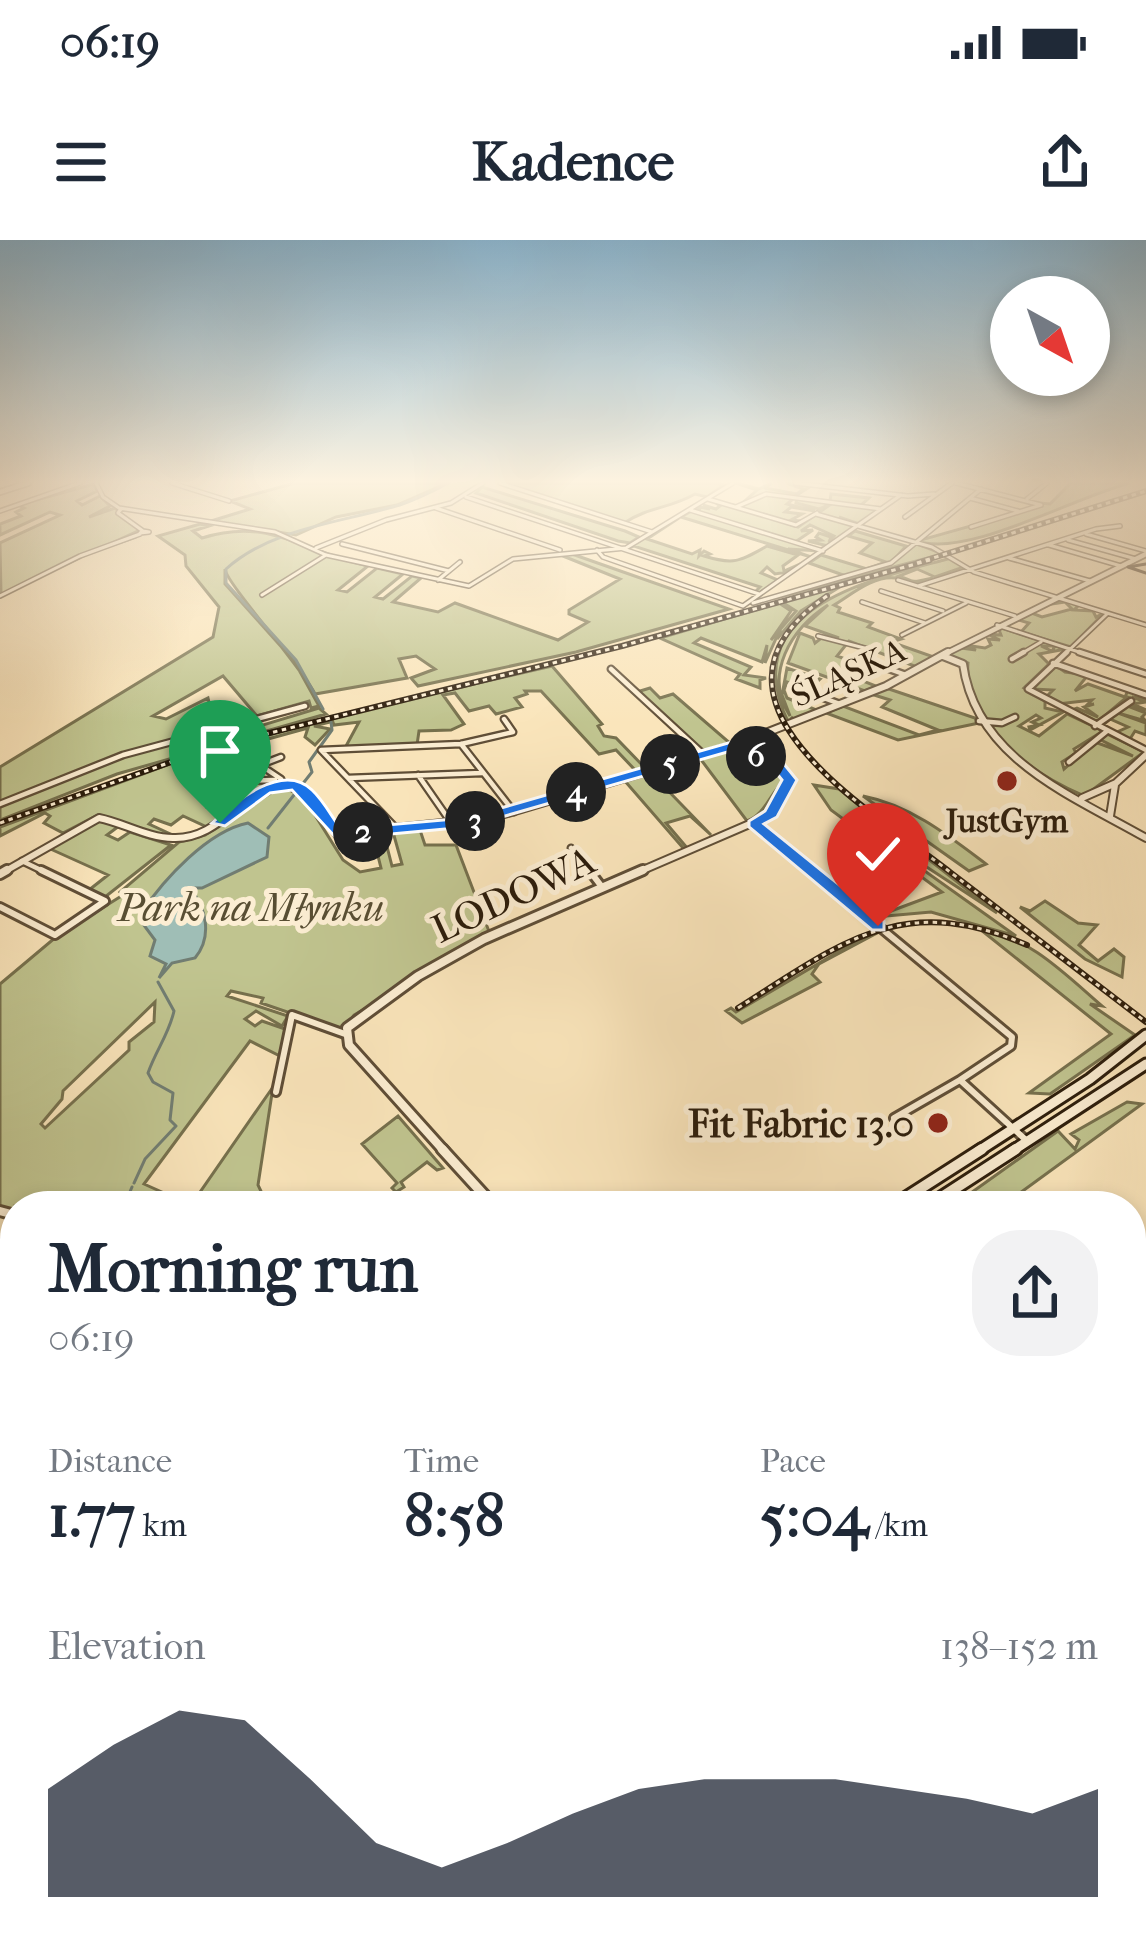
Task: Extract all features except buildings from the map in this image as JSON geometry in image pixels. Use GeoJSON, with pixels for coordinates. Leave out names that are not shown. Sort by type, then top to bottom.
{"type":"FeatureCollection","features":[{"type":"Feature","properties":{"kind":"main road"},"geometry":{"type":"LineString","coordinates":[[916,1191],[1146,1035]]}},
{"type":"Feature","properties":{"kind":"main road"},"geometry":{"type":"LineString","coordinates":[[951,1191],[1146,1064]]}},
{"type":"Feature","properties":{"kind":"street"},"geometry":{"type":"LineString","coordinates":[[0,596],[73,563]]}},
{"type":"Feature","properties":{"kind":"street"},"geometry":{"type":"LineString","coordinates":[[262,595],[313,563]]}},
{"type":"Feature","properties":{"kind":"street"},"geometry":{"type":"LineString","coordinates":[[363,563],[470,586],[503,563]]}},
{"type":"Feature","properties":{"kind":"street"},"geometry":{"type":"LineString","coordinates":[[418,563],[449,571]]}},
{"type":"Feature","properties":{"kind":"street"},"geometry":{"type":"LineString","coordinates":[[439,580],[458,563]]}},
{"type":"Feature","properties":{"kind":"street"},"geometry":{"type":"LineString","coordinates":[[623,563],[746,604],[890,563]]}},
{"type":"Feature","properties":{"kind":"street"},"geometry":{"type":"LineString","coordinates":[[664,563],[761,595]]}},
{"type":"Feature","properties":{"kind":"street"},"geometry":{"type":"LineString","coordinates":[[746,604],[806,563]]}},
{"type":"Feature","properties":{"kind":"street"},"geometry":{"type":"LineString","coordinates":[[961,563],[1146,625]]}},
{"type":"Feature","properties":{"kind":"street"},"geometry":{"type":"LineString","coordinates":[[917,586],[983,563]]}},
{"type":"Feature","properties":{"kind":"street"},"geometry":{"type":"LineString","coordinates":[[1030,563],[1090,581]]}},
{"type":"Feature","properties":{"kind":"street"},"geometry":{"type":"LineString","coordinates":[[1112,563],[1121,566]]}},
{"type":"Feature","properties":{"kind":"street","name":"ŚLĄSKA"},"geometry":{"type":"LineString","coordinates":[[283,784],[337,834],[452,824],[514,812],[735,745],[841,704],[1127,563]]}},
{"type":"Feature","properties":{"kind":"street"},"geometry":{"type":"LineString","coordinates":[[898,580],[1015,616]]}},
{"type":"Feature","properties":{"kind":"street"},"geometry":{"type":"LineString","coordinates":[[876,598],[882,592],[946,613]]}},
{"type":"Feature","properties":{"kind":"street"},"geometry":{"type":"LineString","coordinates":[[862,602],[925,623]]}},
{"type":"Feature","properties":{"kind":"street"},"geometry":{"type":"LineString","coordinates":[[902,635],[969,602]]}},
{"type":"Feature","properties":{"kind":"street"},"geometry":{"type":"LineString","coordinates":[[1107,614],[1028,689],[1146,752],[1115,787],[1109,816]]}},
{"type":"Feature","properties":{"kind":"street"},"geometry":{"type":"LineString","coordinates":[[997,626],[1146,674]]}},
{"type":"Feature","properties":{"kind":"street"},"geometry":{"type":"LineString","coordinates":[[818,636],[872,650],[860,659],[906,675]]}},
{"type":"Feature","properties":{"kind":"street"},"geometry":{"type":"LineString","coordinates":[[1012,659],[1044,641]]}},
{"type":"Feature","properties":{"kind":"street"},"geometry":{"type":"LineString","coordinates":[[942,655],[963,664],[964,692],[979,721],[1019,760],[1146,838]]}},
{"type":"Feature","properties":{"kind":"street"},"geometry":{"type":"LineString","coordinates":[[1053,663],[1146,694]]}},
{"type":"Feature","properties":{"kind":"street"},"geometry":{"type":"LineString","coordinates":[[611,669],[703,754]]}},
{"type":"Feature","properties":{"kind":"street"},"geometry":{"type":"LineString","coordinates":[[810,693],[841,704]]}},
{"type":"Feature","properties":{"kind":"street"},"geometry":{"type":"LineString","coordinates":[[1095,726],[1132,700]]}},
{"type":"Feature","properties":{"kind":"street"},"geometry":{"type":"LineString","coordinates":[[0,804],[105,761],[304,706]]}},
{"type":"Feature","properties":{"kind":"street"},"geometry":{"type":"LineString","coordinates":[[979,721],[1006,722],[1015,717]]}},
{"type":"Feature","properties":{"kind":"street"},"geometry":{"type":"LineString","coordinates":[[395,827],[321,754],[323,749],[460,744],[513,732],[504,719]]}},
{"type":"Feature","properties":{"kind":"street"},"geometry":{"type":"LineString","coordinates":[[210,720],[213,733]]}},
{"type":"Feature","properties":{"kind":"street"},"geometry":{"type":"LineString","coordinates":[[1070,761],[1107,731]]}},
{"type":"Feature","properties":{"kind":"street"},"geometry":{"type":"LineString","coordinates":[[460,744],[514,812]]}},
{"type":"Feature","properties":{"kind":"street","name":"LODOWA"},"geometry":{"type":"LineString","coordinates":[[345,1034],[355,1018],[450,957],[771,814],[790,780],[779,767],[735,745]]}},
{"type":"Feature","properties":{"kind":"street"},"geometry":{"type":"LineString","coordinates":[[281,757],[260,765],[283,784]]}},
{"type":"Feature","properties":{"kind":"street"},"geometry":{"type":"LineString","coordinates":[[346,778],[482,773]]}},
{"type":"Feature","properties":{"kind":"street"},"geometry":{"type":"LineString","coordinates":[[418,775],[452,824]]}},
{"type":"Feature","properties":{"kind":"street"},"geometry":{"type":"LineString","coordinates":[[226,782],[283,784]]}},
{"type":"Feature","properties":{"kind":"street"},"geometry":{"type":"LineString","coordinates":[[0,874],[99,818],[146,836],[197,835],[283,784]]}},
{"type":"Feature","properties":{"kind":"street"},"geometry":{"type":"LineString","coordinates":[[1081,799],[1115,787]]}},
{"type":"Feature","properties":{"kind":"street"},"geometry":{"type":"LineString","coordinates":[[754,824],[1012,1037],[1011,1046],[894,1118]]}},
{"type":"Feature","properties":{"kind":"street"},"geometry":{"type":"LineString","coordinates":[[571,848],[603,888]]}},
{"type":"Feature","properties":{"kind":"street"},"geometry":{"type":"LineString","coordinates":[[0,907],[58,934],[105,901],[22,860]]}},
{"type":"Feature","properties":{"kind":"street"},"geometry":{"type":"LineString","coordinates":[[276,1092],[292,1015],[345,1034],[349,1045],[480,1191]]}},
{"type":"Feature","properties":{"kind":"street"},"geometry":{"type":"LineString","coordinates":[[960,1080],[1027,1141]]}},
{"type":"Feature","properties":{"kind":"green space"},"geometry":{"type":"Polygon","coordinates":[[[0,563],[68,563],[1,595],[0,563]]]}},
{"type":"Feature","properties":{"kind":"green space"},"geometry":{"type":"Polygon","coordinates":[[[359,563],[368,566],[338,590],[347,592],[377,568],[403,574],[375,597],[383,599],[412,576],[421,578],[393,602],[438,612],[455,603],[558,640],[588,622],[569,610],[620,579],[581,563],[598,563],[729,609],[576,652],[418,686],[411,678],[435,669],[416,656],[399,659],[407,678],[315,694],[299,670],[319,706],[311,708],[309,701],[257,716],[223,676],[153,716],[166,719],[208,698],[211,711],[204,736],[230,735],[319,708],[326,714],[117,774],[0,820],[0,767],[213,637],[219,607],[186,566],[359,563]],[[225,569],[225,584],[282,648],[225,569]]]}},
{"type":"Feature","properties":{"kind":"green space"},"geometry":{"type":"Polygon","coordinates":[[[687,563],[787,563],[784,571],[804,563],[781,580],[787,572],[775,574],[767,567],[761,573],[778,580],[755,592],[760,587],[687,563]]]}},
{"type":"Feature","properties":{"kind":"green space"},"geometry":{"type":"Polygon","coordinates":[[[810,563],[848,563],[867,569],[908,563],[772,599],[846,576],[810,563]]]}},
{"type":"Feature","properties":{"kind":"green space"},"geometry":{"type":"Polygon","coordinates":[[[932,563],[964,567],[935,577],[917,569],[899,576],[911,581],[880,579],[834,605],[840,608],[838,612],[901,639],[891,642],[934,657],[917,667],[849,641],[837,656],[862,665],[850,676],[876,686],[865,691],[788,663],[800,633],[815,643],[824,636],[839,638],[805,626],[828,605],[803,626],[793,639],[780,669],[782,700],[790,716],[782,695],[787,668],[820,679],[808,690],[787,682],[787,698],[819,711],[796,721],[791,717],[794,721],[789,724],[776,684],[779,651],[796,624],[821,604],[887,576],[932,563]]]}},
{"type":"Feature","properties":{"kind":"green space"},"geometry":{"type":"Polygon","coordinates":[[[843,585],[801,611],[777,639],[796,611],[782,602],[843,585]]]}},
{"type":"Feature","properties":{"kind":"green space"},"geometry":{"type":"Polygon","coordinates":[[[1062,597],[1078,606],[1074,610],[1093,611],[1096,617],[1103,614],[1071,647],[1021,632],[1029,623],[1015,619],[1029,612],[1042,617],[1072,609],[1065,602],[1045,605],[1062,597]]]}},
{"type":"Feature","properties":{"kind":"green space"},"geometry":{"type":"Polygon","coordinates":[[[779,603],[791,611],[771,640],[780,629],[765,663],[767,645],[762,662],[701,638],[694,643],[751,667],[744,675],[766,678],[760,680],[760,688],[660,638],[779,603]]]}},
{"type":"Feature","properties":{"kind":"green space"},"geometry":{"type":"Polygon","coordinates":[[[998,627],[1048,643],[1053,646],[1041,646],[1052,651],[1055,646],[1066,649],[1039,654],[1049,664],[1024,688],[1045,701],[1045,708],[1063,712],[1030,730],[1039,725],[1032,722],[1041,718],[1036,715],[1019,726],[1039,736],[1067,714],[1103,731],[1074,749],[1076,753],[1062,762],[1064,769],[1095,742],[1133,756],[1099,739],[1107,734],[1144,752],[1084,796],[1044,775],[1005,745],[977,707],[969,686],[968,663],[947,655],[961,648],[976,650],[965,645],[991,645],[988,639],[1000,640],[987,634],[1001,635],[998,627]]]}},
{"type":"Feature","properties":{"kind":"green space"},"geometry":{"type":"Polygon","coordinates":[[[1055,665],[1065,672],[1088,675],[1075,691],[1088,684],[1125,697],[1128,690],[1146,695],[1146,699],[1132,697],[1146,702],[1133,704],[1146,710],[1125,705],[1133,699],[1127,697],[1095,724],[1069,711],[1077,708],[1098,717],[1084,707],[1094,704],[1087,705],[1092,700],[1058,704],[1046,697],[1053,690],[1033,689],[1055,665]]]}},
{"type":"Feature","properties":{"kind":"green space"},"geometry":{"type":"Polygon","coordinates":[[[552,666],[602,724],[598,726],[604,736],[616,738],[647,770],[637,772],[616,750],[599,754],[541,691],[525,691],[527,694],[515,698],[522,707],[496,714],[489,706],[469,711],[455,693],[443,695],[464,724],[451,730],[419,731],[417,745],[345,748],[359,722],[334,725],[331,717],[552,666]]]}},
{"type":"Feature","properties":{"kind":"green space"},"geometry":{"type":"Polygon","coordinates":[[[650,688],[660,698],[673,694],[731,744],[702,752],[637,692],[650,688]]]}},
{"type":"Feature","properties":{"kind":"green space"},"geometry":{"type":"Polygon","coordinates":[[[886,688],[979,723],[898,740],[826,713],[843,706],[919,735],[938,730],[882,707],[890,700],[871,694],[886,688]]]}},
{"type":"Feature","properties":{"kind":"green space"},"geometry":{"type":"Polygon","coordinates":[[[1125,705],[1146,713],[1142,717],[1146,721],[1118,713],[1146,723],[1146,735],[1135,731],[1130,739],[1115,733],[1128,727],[1110,719],[1103,725],[1113,732],[1099,725],[1125,705]]]}},
{"type":"Feature","properties":{"kind":"green space"},"geometry":{"type":"Polygon","coordinates":[[[328,718],[330,722],[314,726],[330,729],[315,745],[305,737],[308,728],[232,749],[224,782],[271,781],[253,796],[234,794],[208,808],[223,816],[207,827],[183,816],[171,825],[154,819],[149,824],[177,837],[133,829],[98,815],[63,833],[44,823],[50,816],[45,813],[0,836],[0,827],[186,758],[328,718]]]}},
{"type":"Feature","properties":{"kind":"green space"},"geometry":{"type":"Polygon","coordinates":[[[735,748],[787,779],[747,821],[699,757],[735,748]]]}},
{"type":"Feature","properties":{"kind":"green space"},"geometry":{"type":"Polygon","coordinates":[[[650,772],[711,835],[690,816],[666,823],[688,849],[683,848],[624,780],[650,772]]]}},
{"type":"Feature","properties":{"kind":"green space"},"geometry":{"type":"Polygon","coordinates":[[[814,785],[839,789],[997,913],[890,843],[898,852],[1016,936],[931,912],[875,917],[942,892],[831,810],[814,785]]]}},
{"type":"Feature","properties":{"kind":"green space","name":"Park na Młynku"},"geometry":{"type":"Polygon","coordinates":[[[298,788],[343,860],[360,872],[381,868],[372,832],[383,831],[392,866],[402,864],[393,832],[420,830],[425,845],[456,845],[490,934],[354,1015],[343,1031],[261,1003],[263,998],[231,991],[227,996],[288,1016],[282,1026],[256,1011],[245,1019],[255,1026],[262,1021],[285,1029],[280,1056],[250,1041],[144,1184],[160,1191],[0,1191],[0,984],[56,937],[123,895],[120,892],[179,842],[205,835],[274,791],[298,788]],[[155,1002],[63,1091],[62,1099],[41,1124],[45,1128],[129,1050],[129,1042],[154,1022],[155,1002]]]}},
{"type":"Feature","properties":{"kind":"green space"},"geometry":{"type":"Polygon","coordinates":[[[863,796],[913,814],[986,864],[969,871],[863,796]]]}},
{"type":"Feature","properties":{"kind":"green space"},"geometry":{"type":"Polygon","coordinates":[[[98,819],[119,826],[107,835],[118,840],[130,832],[171,845],[105,897],[89,890],[108,875],[46,847],[98,819]]]}},
{"type":"Feature","properties":{"kind":"green space"},"geometry":{"type":"Polygon","coordinates":[[[1045,901],[1078,923],[1097,925],[1079,945],[1098,961],[1114,949],[1124,957],[1122,977],[1085,959],[1020,907],[1030,911],[1045,901]]]}},
{"type":"Feature","properties":{"kind":"green space"},"geometry":{"type":"Polygon","coordinates":[[[877,929],[879,932],[819,964],[812,974],[820,982],[742,1023],[726,1011],[736,1012],[877,929]]]}},
{"type":"Feature","properties":{"kind":"green space"},"geometry":{"type":"Polygon","coordinates":[[[981,930],[1015,940],[1046,959],[1102,1006],[1090,1004],[1135,1035],[1050,1094],[1029,1093],[1111,1034],[981,930]]]}},
{"type":"Feature","properties":{"kind":"green space"},"geometry":{"type":"Polygon","coordinates":[[[273,1087],[261,1191],[201,1191],[273,1087]]]}},
{"type":"Feature","properties":{"kind":"green space"},"geometry":{"type":"Polygon","coordinates":[[[1127,1102],[1142,1104],[1023,1191],[974,1191],[1058,1131],[1075,1149],[1079,1140],[1071,1134],[1127,1102]]]}},
{"type":"Feature","properties":{"kind":"green space"},"geometry":{"type":"Polygon","coordinates":[[[398,1116],[443,1168],[437,1170],[427,1162],[395,1191],[392,1188],[397,1183],[362,1144],[398,1116]]]}},
{"type":"Feature","properties":{"kind":"water"},"geometry":{"type":"Polygon","coordinates":[[[248,823],[269,837],[267,857],[202,888],[190,888],[203,913],[204,941],[195,958],[172,963],[159,978],[166,964],[150,956],[155,940],[143,924],[142,912],[162,885],[203,846],[248,823]]]}},
{"type":"Feature","properties":{"kind":"waterway"},"geometry":{"type":"LineString","coordinates":[[233,563],[226,569],[226,583],[296,660],[323,709]]}},
{"type":"Feature","properties":{"kind":"waterway"},"geometry":{"type":"LineString","coordinates":[[268,828],[312,772],[309,762],[332,730],[331,722]]}},
{"type":"Feature","properties":{"kind":"waterway"},"geometry":{"type":"LineString","coordinates":[[134,1183],[145,1159],[176,1126],[170,1120],[173,1093],[153,1082],[148,1073],[174,1011],[158,982]]}},
{"type":"Feature","properties":{"kind":"waterway"},"geometry":{"type":"LineString","coordinates":[[130,1191],[132,1187]]}},
{"type":"Feature","properties":{"kind":"tram line"},"geometry":{"type":"LineString","coordinates":[[1146,564],[1128,567],[1146,573]]}},
{"type":"Feature","properties":{"kind":"railway"},"geometry":{"type":"LineString","coordinates":[[0,823],[213,747],[622,646],[918,563]]}},
{"type":"Feature","properties":{"kind":"railway"},"geometry":{"type":"LineString","coordinates":[[827,596],[786,635],[772,674],[779,712],[803,749],[876,817],[1146,1022]]}},
{"type":"Feature","properties":{"kind":"railway"},"geometry":{"type":"LineString","coordinates":[[738,1008],[843,945],[908,924],[983,929],[1027,945]]}},
{"type":"Feature","properties":{"kind":"place","name":"JustGym"},"geometry":{"type":"Point","coordinates":[1007,781]}},
{"type":"Feature","properties":{"kind":"place","name":"Fit Fabric 13.0"},"geometry":{"type":"Point","coordinates":[938,1123]}},
{"type":"Feature","properties":{"kind":"route"},"geometry":{"type":"LineString","coordinates":[[220,823],[266,789],[294,785],[305,790],[337,834],[467,822],[735,745],[779,767],[790,780],[771,814],[754,824],[878,926]]}}]}
